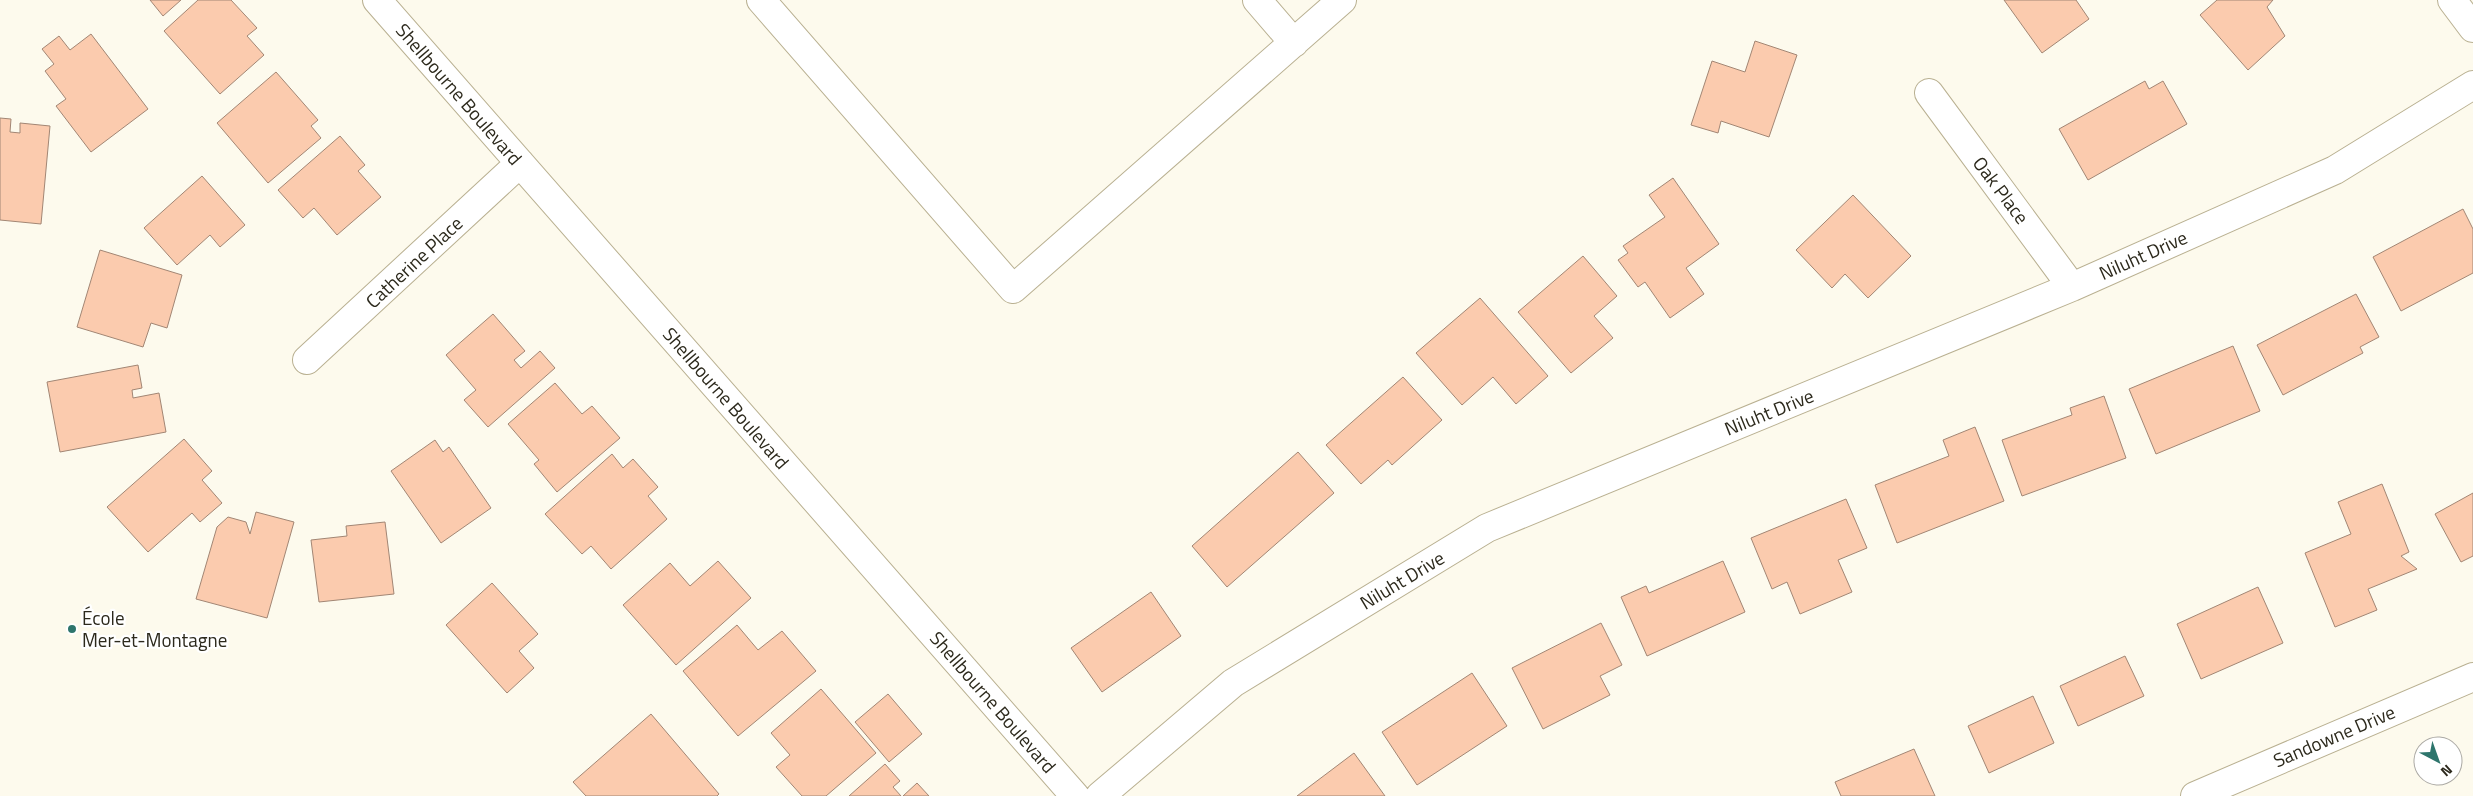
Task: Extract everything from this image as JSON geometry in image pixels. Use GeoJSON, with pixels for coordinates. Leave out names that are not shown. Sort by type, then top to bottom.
{"type":"FeatureCollection","features":[{"type":"Feature","properties":{"kind":"street","name":"Shellbourne Boulevard"},"geometry":{"type":"LineString","coordinates":[[377,0],[1075,796]]}},
{"type":"Feature","properties":{"kind":"street"},"geometry":{"type":"LineString","coordinates":[[760,0],[1013,289],[1342,0]]}},
{"type":"Feature","properties":{"kind":"street"},"geometry":{"type":"LineString","coordinates":[[1257,0],[1294,43]]}},
{"type":"Feature","properties":{"kind":"street"},"geometry":{"type":"LineString","coordinates":[[2452,0],[2473,28]]}},
{"type":"Feature","properties":{"kind":"street","name":"Niluht Drive"},"geometry":{"type":"LineString","coordinates":[[1100,796],[1233,684],[1486,528],[2072,287],[2335,170],[2473,85]]}},
{"type":"Feature","properties":{"kind":"street","name":"Oak Place"},"geometry":{"type":"LineString","coordinates":[[1929,93],[2072,287]]}},
{"type":"Feature","properties":{"kind":"street","name":"Catherine Place"},"geometry":{"type":"LineString","coordinates":[[307,360],[520,163]]}},
{"type":"Feature","properties":{"kind":"street","name":"Sandowne Drive"},"geometry":{"type":"LineString","coordinates":[[2195,796],[2473,677]]}},
{"type":"Feature","properties":{"kind":"building"},"geometry":{"type":"Polygon","coordinates":[[[150,0],[181,0],[163,16],[150,0]]]}},
{"type":"Feature","properties":{"kind":"building"},"geometry":{"type":"Polygon","coordinates":[[[198,0],[231,0],[257,28],[247,36],[264,55],[220,94],[164,31],[198,0]]]}},
{"type":"Feature","properties":{"kind":"building"},"geometry":{"type":"Polygon","coordinates":[[[2004,0],[2076,0],[2089,19],[2042,53],[2004,0]]]}},
{"type":"Feature","properties":{"kind":"building"},"geometry":{"type":"Polygon","coordinates":[[[2217,0],[2273,0],[2267,7],[2285,36],[2248,70],[2200,15],[2217,0]]]}},
{"type":"Feature","properties":{"kind":"building"},"geometry":{"type":"Polygon","coordinates":[[[91,34],[148,109],[91,152],[56,106],[66,99],[45,71],[54,64],[42,49],[59,36],[70,50],[91,34]]]}},
{"type":"Feature","properties":{"kind":"building"},"geometry":{"type":"Polygon","coordinates":[[[1755,41],[1797,55],[1769,137],[1721,121],[1718,133],[1691,125],[1712,61],[1745,72],[1755,41]]]}},
{"type":"Feature","properties":{"kind":"building"},"geometry":{"type":"Polygon","coordinates":[[[276,72],[318,120],[311,126],[321,138],[268,183],[217,123],[276,72]]]}},
{"type":"Feature","properties":{"kind":"building"},"geometry":{"type":"Polygon","coordinates":[[[2145,81],[2149,89],[2163,81],[2187,124],[2088,180],[2059,129],[2145,81]]]}},
{"type":"Feature","properties":{"kind":"building"},"geometry":{"type":"Polygon","coordinates":[[[0,118],[11,119],[10,132],[20,133],[20,123],[50,126],[41,224],[0,220],[0,118]]]}},
{"type":"Feature","properties":{"kind":"building"},"geometry":{"type":"Polygon","coordinates":[[[340,136],[365,165],[358,171],[381,197],[337,235],[314,208],[303,218],[278,190],[340,136]]]}},
{"type":"Feature","properties":{"kind":"building"},"geometry":{"type":"Polygon","coordinates":[[[202,176],[245,225],[220,247],[210,235],[177,265],[144,228],[202,176]]]}},
{"type":"Feature","properties":{"kind":"building"},"geometry":{"type":"Polygon","coordinates":[[[1673,178],[1719,244],[1686,268],[1704,294],[1670,318],[1645,282],[1638,287],[1618,260],[1628,253],[1623,246],[1665,217],[1649,195],[1673,178]]]}},
{"type":"Feature","properties":{"kind":"building"},"geometry":{"type":"Polygon","coordinates":[[[1853,195],[1911,256],[1868,298],[1845,274],[1832,288],[1796,250],[1853,195]]]}},
{"type":"Feature","properties":{"kind":"building"},"geometry":{"type":"Polygon","coordinates":[[[2463,209],[2473,229],[2473,273],[2401,311],[2373,257],[2463,209]]]}},
{"type":"Feature","properties":{"kind":"building"},"geometry":{"type":"Polygon","coordinates":[[[100,250],[182,275],[167,328],[151,323],[143,347],[77,327],[100,250]]]}},
{"type":"Feature","properties":{"kind":"building"},"geometry":{"type":"Polygon","coordinates":[[[1583,256],[1617,296],[1594,316],[1613,338],[1571,373],[1518,312],[1583,256]]]}},
{"type":"Feature","properties":{"kind":"building"},"geometry":{"type":"Polygon","coordinates":[[[2356,294],[2379,337],[2360,347],[2363,353],[2283,395],[2257,345],[2356,294]]]}},
{"type":"Feature","properties":{"kind":"building"},"geometry":{"type":"Polygon","coordinates":[[[1480,298],[1548,376],[1516,404],[1493,377],[1462,405],[1416,353],[1480,298]]]}},
{"type":"Feature","properties":{"kind":"building"},"geometry":{"type":"Polygon","coordinates":[[[493,314],[525,351],[514,360],[521,368],[540,351],[555,368],[488,427],[464,400],[476,390],[446,355],[493,314]]]}},
{"type":"Feature","properties":{"kind":"building"},"geometry":{"type":"Polygon","coordinates":[[[2233,346],[2260,411],[2156,454],[2129,389],[2233,346]]]}},
{"type":"Feature","properties":{"kind":"building"},"geometry":{"type":"Polygon","coordinates":[[[138,365],[142,388],[132,390],[133,398],[159,393],[166,432],[60,452],[47,382],[138,365]]]}},
{"type":"Feature","properties":{"kind":"building"},"geometry":{"type":"Polygon","coordinates":[[[1403,377],[1442,420],[1392,465],[1388,460],[1361,484],[1326,445],[1403,377]]]}},
{"type":"Feature","properties":{"kind":"building"},"geometry":{"type":"Polygon","coordinates":[[[555,383],[582,414],[592,406],[620,438],[557,492],[534,464],[539,460],[508,424],[555,383]]]}},
{"type":"Feature","properties":{"kind":"building"},"geometry":{"type":"Polygon","coordinates":[[[2104,396],[2126,458],[2022,496],[2002,440],[2072,415],[2070,408],[2104,396]]]}},
{"type":"Feature","properties":{"kind":"building"},"geometry":{"type":"Polygon","coordinates":[[[1975,427],[2004,501],[1897,543],[1875,485],[1949,456],[1943,440],[1975,427]]]}},
{"type":"Feature","properties":{"kind":"building"},"geometry":{"type":"Polygon","coordinates":[[[184,439],[212,471],[202,480],[222,503],[200,522],[192,513],[148,552],[107,507],[184,439]]]}},
{"type":"Feature","properties":{"kind":"building"},"geometry":{"type":"Polygon","coordinates":[[[435,440],[443,452],[449,447],[491,508],[441,543],[391,471],[435,440]]]}},
{"type":"Feature","properties":{"kind":"building"},"geometry":{"type":"Polygon","coordinates":[[[1298,452],[1334,493],[1227,587],[1192,546],[1298,452]]]}},
{"type":"Feature","properties":{"kind":"building"},"geometry":{"type":"Polygon","coordinates":[[[612,454],[623,468],[633,459],[658,487],[648,496],[667,519],[611,569],[591,546],[582,554],[545,514],[612,454]]]}},
{"type":"Feature","properties":{"kind":"building"},"geometry":{"type":"Polygon","coordinates":[[[2382,484],[2409,552],[2401,556],[2417,569],[2368,589],[2377,610],[2335,627],[2305,553],[2351,534],[2338,502],[2382,484]]]}},
{"type":"Feature","properties":{"kind":"building"},"geometry":{"type":"Polygon","coordinates":[[[2473,493],[2473,556],[2461,562],[2435,514],[2473,493]]]}},
{"type":"Feature","properties":{"kind":"building"},"geometry":{"type":"Polygon","coordinates":[[[1846,499],[1867,548],[1838,560],[1852,592],[1800,614],[1787,582],[1772,589],[1751,538],[1846,499]]]}},
{"type":"Feature","properties":{"kind":"building"},"geometry":{"type":"Polygon","coordinates":[[[256,512],[294,522],[267,618],[196,599],[217,527],[228,517],[246,522],[250,534],[256,512]]]}},
{"type":"Feature","properties":{"kind":"building"},"geometry":{"type":"Polygon","coordinates":[[[385,522],[394,594],[319,602],[311,540],[347,536],[346,526],[385,522]]]}},
{"type":"Feature","properties":{"kind":"building"},"geometry":{"type":"Polygon","coordinates":[[[718,561],[751,598],[676,665],[623,605],[670,563],[690,586],[718,561]]]}},
{"type":"Feature","properties":{"kind":"building"},"geometry":{"type":"Polygon","coordinates":[[[1723,561],[1745,612],[1647,656],[1621,597],[1646,586],[1649,593],[1723,561]]]}},
{"type":"Feature","properties":{"kind":"building"},"geometry":{"type":"Polygon","coordinates":[[[492,583],[538,634],[519,651],[534,668],[507,693],[446,625],[492,583]]]}},
{"type":"Feature","properties":{"kind":"building"},"geometry":{"type":"Polygon","coordinates":[[[2258,587],[2283,643],[2201,679],[2177,624],[2258,587]]]}},
{"type":"Feature","properties":{"kind":"building"},"geometry":{"type":"Polygon","coordinates":[[[1151,592],[1181,636],[1102,692],[1071,648],[1151,592]]]}},
{"type":"Feature","properties":{"kind":"building"},"geometry":{"type":"Polygon","coordinates":[[[1601,623],[1622,665],[1600,676],[1610,695],[1543,729],[1512,668],[1601,623]]]}},
{"type":"Feature","properties":{"kind":"building"},"geometry":{"type":"Polygon","coordinates":[[[737,625],[758,650],[782,631],[816,671],[738,736],[683,671],[737,625]]]}},
{"type":"Feature","properties":{"kind":"building"},"geometry":{"type":"Polygon","coordinates":[[[2125,656],[2144,696],[2078,726],[2060,686],[2125,656]]]}},
{"type":"Feature","properties":{"kind":"building"},"geometry":{"type":"Polygon","coordinates":[[[1472,673],[1507,726],[1417,785],[1382,732],[1472,673]]]}},
{"type":"Feature","properties":{"kind":"building"},"geometry":{"type":"Polygon","coordinates":[[[821,689],[876,753],[826,796],[802,796],[776,767],[790,755],[771,733],[821,689]]]}},
{"type":"Feature","properties":{"kind":"building"},"geometry":{"type":"Polygon","coordinates":[[[888,694],[922,734],[889,762],[855,722],[888,694]]]}},
{"type":"Feature","properties":{"kind":"building"},"geometry":{"type":"Polygon","coordinates":[[[2033,696],[2054,743],[1989,773],[1968,726],[2033,696]]]}},
{"type":"Feature","properties":{"kind":"building"},"geometry":{"type":"Polygon","coordinates":[[[651,714],[719,794],[717,796],[586,796],[573,782],[651,714]]]}},
{"type":"Feature","properties":{"kind":"building"},"geometry":{"type":"Polygon","coordinates":[[[1914,749],[1935,796],[1841,796],[1835,782],[1914,749]]]}},
{"type":"Feature","properties":{"kind":"building"},"geometry":{"type":"Polygon","coordinates":[[[1354,753],[1385,796],[1297,796],[1354,753]]]}},
{"type":"Feature","properties":{"kind":"building"},"geometry":{"type":"Polygon","coordinates":[[[885,764],[900,781],[893,787],[901,796],[849,796],[885,764]]]}},
{"type":"Feature","properties":{"kind":"building"},"geometry":{"type":"Polygon","coordinates":[[[917,783],[929,796],[903,796],[917,783]]]}},
{"type":"Feature","properties":{"kind":"place","name":"École Mer-et-Montagne"},"geometry":{"type":"Point","coordinates":[72,629]}}]}
